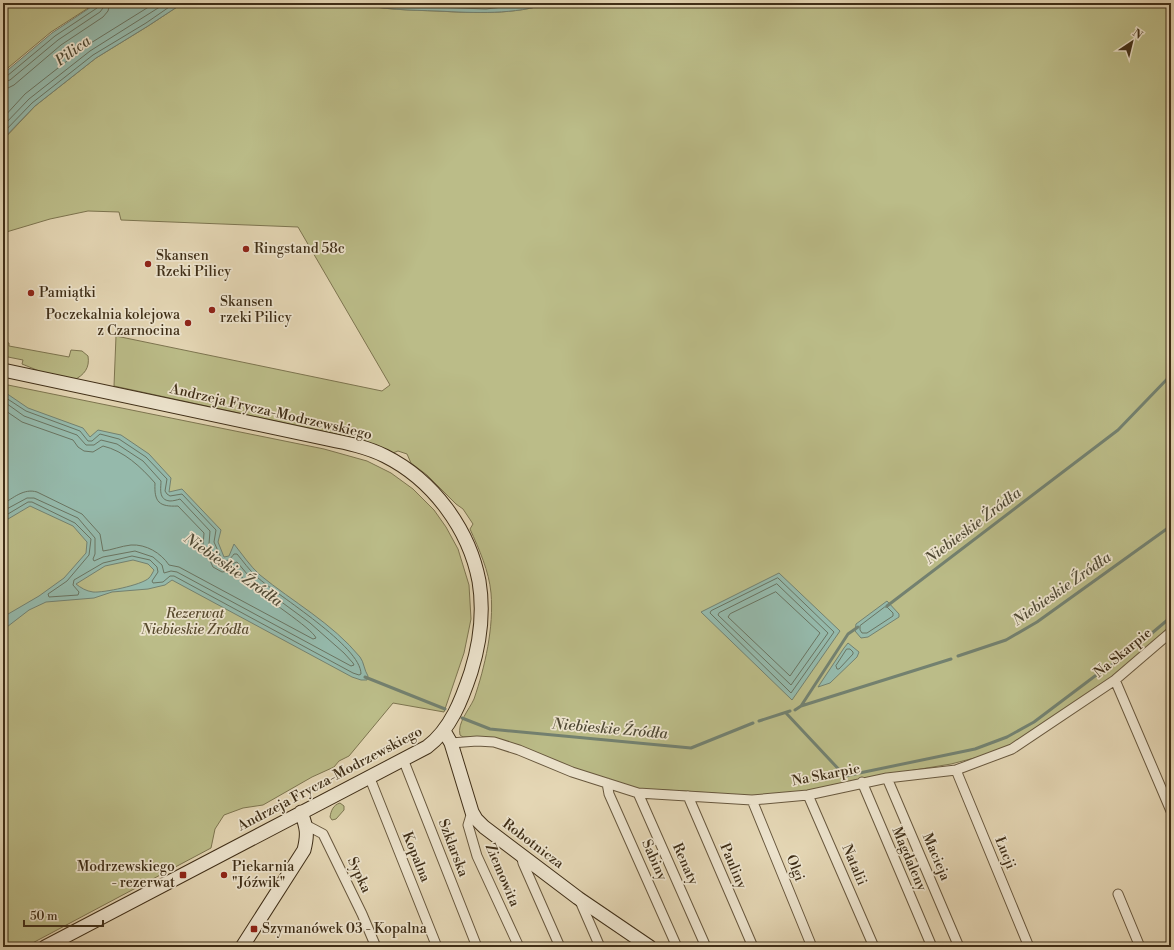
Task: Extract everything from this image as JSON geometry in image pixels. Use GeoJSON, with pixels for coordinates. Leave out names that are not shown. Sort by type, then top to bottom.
{"type":"FeatureCollection","features":[{"type":"Feature","properties":{"kind":"street","name":"Andrzeja Frycza-Modrzewskiego"},"geometry":{"type":"LineString","coordinates":[[3,370],[350,444],[386,456],[420,480],[448,510],[462,534],[476,571],[480,594],[481,619],[476,655],[464,693],[444,731],[436,740],[427,747],[369,776],[45,947]]}},
{"type":"Feature","properties":{"kind":"street","name":"Na Skarpie"},"geometry":{"type":"LineString","coordinates":[[451,743],[477,741],[494,742],[519,750],[572,772],[638,793],[752,800],[808,794],[862,782],[956,770],[1012,749],[1115,680],[1171,632]]}},
{"type":"Feature","properties":{"kind":"street"},"geometry":{"type":"LineString","coordinates":[[1115,680],[1171,811]]}},
{"type":"Feature","properties":{"kind":"street","name":"Robotnicza"},"geometry":{"type":"LineString","coordinates":[[444,731],[451,743],[472,812],[476,819],[484,827],[578,898],[650,947]]}},
{"type":"Feature","properties":{"kind":"street","name":"Szklarska"},"geometry":{"type":"LineString","coordinates":[[403,759],[477,947]]}},
{"type":"Feature","properties":{"kind":"street","name":"Łucji"},"geometry":{"type":"LineString","coordinates":[[956,770],[1029,947]]}},
{"type":"Feature","properties":{"kind":"street","name":"Kopalna"},"geometry":{"type":"LineString","coordinates":[[369,776],[437,947]]}},
{"type":"Feature","properties":{"kind":"street","name":"Macieja"},"geometry":{"type":"LineString","coordinates":[[887,778],[959,947]]}},
{"type":"Feature","properties":{"kind":"street","name":"Magdaleny"},"geometry":{"type":"LineString","coordinates":[[862,782],[932,947]]}},
{"type":"Feature","properties":{"kind":"street","name":"Sabiny"},"geometry":{"type":"LineString","coordinates":[[607,783],[609,794],[677,947]]}},
{"type":"Feature","properties":{"kind":"street","name":"Renaty"},"geometry":{"type":"LineString","coordinates":[[638,793],[706,947]]}},
{"type":"Feature","properties":{"kind":"street","name":"Natalii"},"geometry":{"type":"LineString","coordinates":[[808,794],[874,947]]}},
{"type":"Feature","properties":{"kind":"street","name":"Pauliny"},"geometry":{"type":"LineString","coordinates":[[688,796],[753,947]]}},
{"type":"Feature","properties":{"kind":"street","name":"Olgi"},"geometry":{"type":"LineString","coordinates":[[752,800],[812,947]]}},
{"type":"Feature","properties":{"kind":"street"},"geometry":{"type":"LineString","coordinates":[[242,947],[304,850],[308,836],[301,812]]}},
{"type":"Feature","properties":{"kind":"street","name":"Ziemowita"},"geometry":{"type":"LineString","coordinates":[[472,812],[468,825],[477,856],[519,947]]}},
{"type":"Feature","properties":{"kind":"street","name":"Sypka"},"geometry":{"type":"LineString","coordinates":[[306,825],[323,834],[362,914],[376,947]]}},
{"type":"Feature","properties":{"kind":"street"},"geometry":{"type":"LineString","coordinates":[[521,855],[523,863],[560,947]]}},
{"type":"Feature","properties":{"kind":"street"},"geometry":{"type":"LineString","coordinates":[[1118,894],[1140,947]]}},
{"type":"Feature","properties":{"kind":"street"},"geometry":{"type":"LineString","coordinates":[[578,898],[600,947]]}},
{"type":"Feature","properties":{"kind":"street"},"geometry":{"type":"LineString","coordinates":[[632,935],[637,947]]}},
{"type":"Feature","properties":{"kind":"green space"},"geometry":{"type":"Polygon","coordinates":[[[9,3],[96,3],[51,32],[3,72],[3,7],[9,5],[9,3]]]}},
{"type":"Feature","properties":{"kind":"green space"},"geometry":{"type":"Polygon","coordinates":[[[192,3],[355,3],[396,9],[480,13],[522,10],[550,3],[1171,3],[1171,628],[1110,680],[1022,739],[994,753],[951,764],[860,779],[806,791],[749,796],[638,789],[479,737],[463,737],[460,735],[460,726],[474,699],[482,674],[488,647],[492,606],[490,585],[486,568],[470,529],[473,524],[463,509],[427,475],[411,463],[407,454],[398,451],[393,453],[359,438],[114,386],[116,336],[382,391],[390,385],[298,227],[121,220],[119,212],[88,211],[50,219],[3,233],[3,140],[35,106],[96,58],[177,7],[192,3]]]}},
{"type":"Feature","properties":{"kind":"green space"},"geometry":{"type":"Polygon","coordinates":[[[3,342],[9,343],[9,346],[69,357],[71,350],[82,351],[88,356],[87,368],[81,376],[74,380],[49,375],[22,364],[23,360],[3,356],[3,342]]]}},
{"type":"Feature","properties":{"kind":"green space","name":"Rezerwat Niebieskie Źródła"},"geometry":{"type":"Polygon","coordinates":[[[3,384],[324,449],[367,461],[391,473],[413,489],[434,510],[446,527],[458,549],[469,585],[471,619],[464,653],[444,712],[393,703],[349,756],[339,761],[334,767],[312,777],[263,805],[243,808],[224,815],[215,829],[211,848],[25,947],[3,947],[3,384]]]}},
{"type":"Feature","properties":{"kind":"green space"},"geometry":{"type":"Polygon","coordinates":[[[340,803],[344,806],[344,810],[336,819],[332,820],[330,817],[332,810],[340,803]]]}},
{"type":"Feature","properties":{"kind":"water","name":"Pilica"},"geometry":{"type":"Polygon","coordinates":[[[97,3],[191,3],[177,7],[96,58],[35,106],[3,139],[3,74],[52,33],[97,3]]]}},
{"type":"Feature","properties":{"kind":"water"},"geometry":{"type":"Polygon","coordinates":[[[356,3],[550,3],[523,10],[480,13],[397,9],[356,3]]]}},
{"type":"Feature","properties":{"kind":"water"},"geometry":{"type":"Polygon","coordinates":[[[3,391],[28,408],[83,428],[90,437],[98,430],[121,435],[149,454],[171,478],[169,492],[182,489],[221,530],[218,542],[224,557],[229,556],[234,544],[249,564],[260,575],[325,623],[349,645],[360,657],[368,676],[367,680],[352,677],[172,580],[165,585],[148,589],[112,592],[94,598],[46,602],[29,610],[3,630],[3,617],[39,596],[64,578],[86,553],[87,542],[73,526],[30,506],[3,522],[3,391]],[[133,560],[105,566],[76,584],[88,591],[93,592],[131,586],[145,581],[150,577],[154,570],[148,564],[133,560]]]}},
{"type":"Feature","properties":{"kind":"water"},"geometry":{"type":"Polygon","coordinates":[[[779,573],[840,631],[792,700],[701,612],[779,573]]]}},
{"type":"Feature","properties":{"kind":"water"},"geometry":{"type":"Polygon","coordinates":[[[887,601],[899,614],[899,617],[868,637],[861,638],[855,631],[856,624],[887,601]]]}},
{"type":"Feature","properties":{"kind":"water"},"geometry":{"type":"Polygon","coordinates":[[[848,643],[859,652],[857,657],[830,683],[818,687],[844,648],[848,643]]]}},
{"type":"Feature","properties":{"kind":"waterway","name":"Niebieskie Żródła"},"geometry":{"type":"LineString","coordinates":[[887,606],[1118,430],[1171,375]]}},
{"type":"Feature","properties":{"kind":"waterway","name":"Niebieskie Źródła"},"geometry":{"type":"LineString","coordinates":[[958,656],[1006,640],[1037,622],[1168,528],[1171,524]]}},
{"type":"Feature","properties":{"kind":"waterway"},"geometry":{"type":"LineString","coordinates":[[786,713],[845,776],[975,749],[1007,737],[1034,722],[1095,676],[1126,655],[1171,617]]}},
{"type":"Feature","properties":{"kind":"waterway","name":"Niebieskie Żródła"},"geometry":{"type":"LineString","coordinates":[[801,706],[848,634],[858,627]]}},
{"type":"Feature","properties":{"kind":"waterway","name":"Niebieskie Źródła"},"geometry":{"type":"LineString","coordinates":[[795,710],[801,706],[951,659]]}},
{"type":"Feature","properties":{"kind":"waterway","name":"Niebieskie Źródła"},"geometry":{"type":"LineString","coordinates":[[365,677],[445,709]]}},
{"type":"Feature","properties":{"kind":"waterway","name":"Niebieskie Źródła"},"geometry":{"type":"LineString","coordinates":[[759,721],[790,711]]}},
{"type":"Feature","properties":{"kind":"waterway","name":"Niebieskie Źródła"},"geometry":{"type":"LineString","coordinates":[[462,718],[490,729],[691,748],[753,723]]}},
{"type":"Feature","properties":{"kind":"place","name":"Ringstand 58c"},"geometry":{"type":"Point","coordinates":[246,249]}},
{"type":"Feature","properties":{"kind":"place","name":"Skansen Rzeki Pilicy"},"geometry":{"type":"Point","coordinates":[148,264]}},
{"type":"Feature","properties":{"kind":"place","name":"Pamiątki"},"geometry":{"type":"Point","coordinates":[31,293]}},
{"type":"Feature","properties":{"kind":"place","name":"Skansen rzeki Pilicy"},"geometry":{"type":"Point","coordinates":[212,310]}},
{"type":"Feature","properties":{"kind":"place","name":"Poczekalnia kolejowa z Czarnocina"},"geometry":{"type":"Point","coordinates":[188,323]}},
{"type":"Feature","properties":{"kind":"place","name":"Modrzewskiego - rezerwat"},"geometry":{"type":"Point","coordinates":[183,875]}},
{"type":"Feature","properties":{"kind":"place","name":"Piekarnia \"Jóźwik\""},"geometry":{"type":"Point","coordinates":[224,875]}},
{"type":"Feature","properties":{"kind":"place","name":"Szymanówek 03 - Kopalna"},"geometry":{"type":"Point","coordinates":[254,929]}}]}
